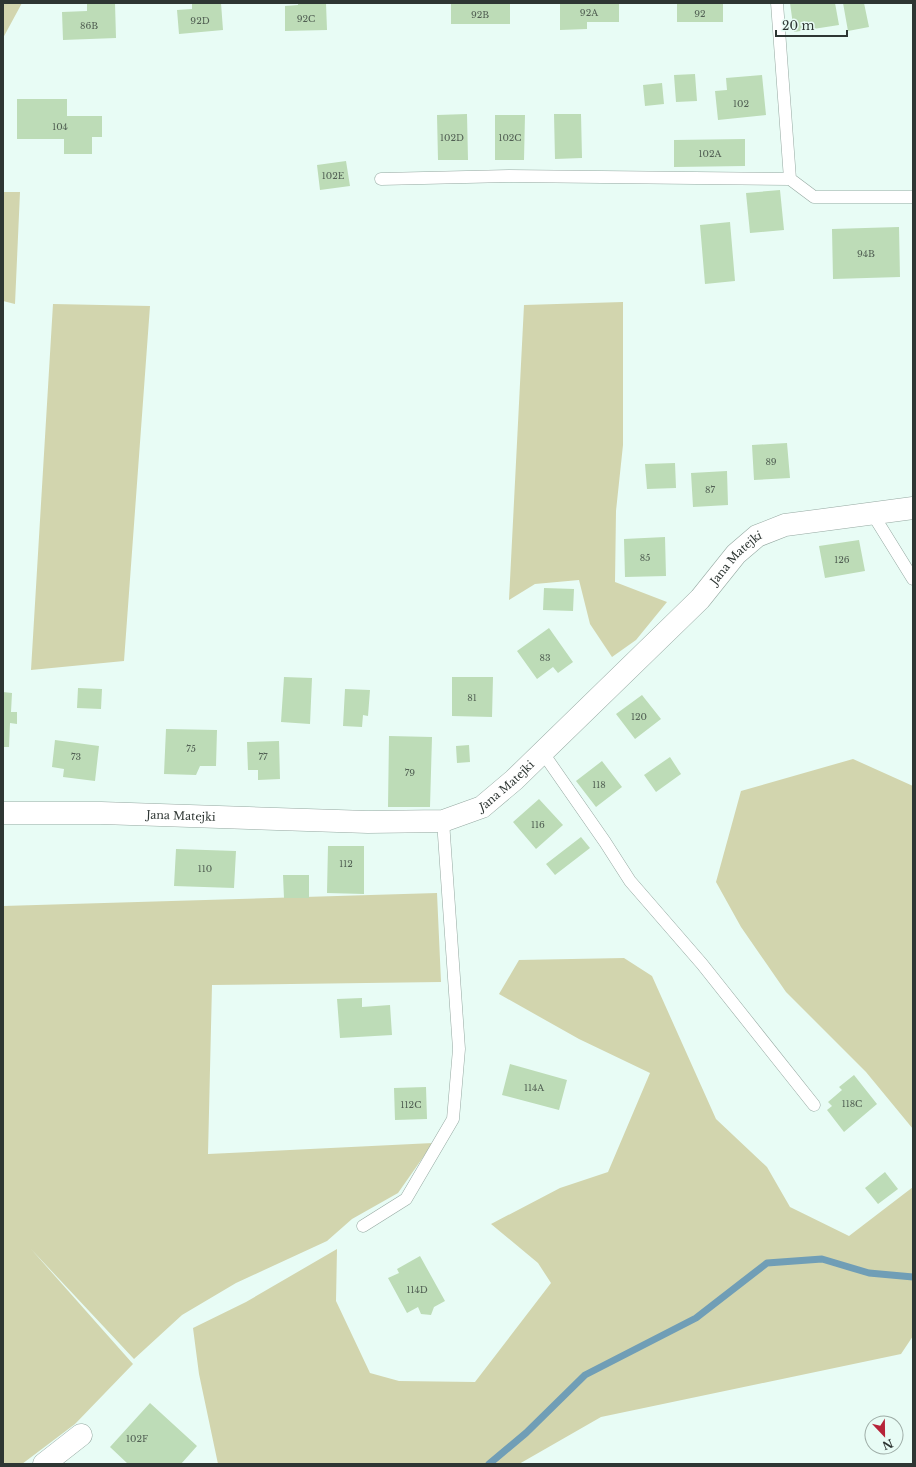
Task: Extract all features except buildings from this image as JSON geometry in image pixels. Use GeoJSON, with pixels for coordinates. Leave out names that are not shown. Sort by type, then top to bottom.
{"type":"FeatureCollection","features":[{"type":"Feature","properties":{"kind":"street","name":"Jana Matejki"},"geometry":{"type":"LineString","coordinates":[[3,813],[101,813],[368,822],[443,821],[482,807],[543,753],[700,598],[736,554],[757,536],[785,525],[913,508]]}},
{"type":"Feature","properties":{"kind":"street"},"geometry":{"type":"LineString","coordinates":[[44,1464],[81,1435]]}},
{"type":"Feature","properties":{"kind":"lane"},"geometry":{"type":"LineString","coordinates":[[777,3],[790,179]]}},
{"type":"Feature","properties":{"kind":"lane"},"geometry":{"type":"LineString","coordinates":[[381,179],[509,176],[790,179],[814,197],[913,197]]}},
{"type":"Feature","properties":{"kind":"lane"},"geometry":{"type":"LineString","coordinates":[[872,513],[913,579]]}},
{"type":"Feature","properties":{"kind":"lane"},"geometry":{"type":"LineString","coordinates":[[543,753],[605,842],[630,881],[702,964],[814,1105]]}},
{"type":"Feature","properties":{"kind":"lane"},"geometry":{"type":"LineString","coordinates":[[363,1226],[406,1199],[453,1119],[459,1049],[443,821]]}},
{"type":"Feature","properties":{"kind":"green space"},"geometry":{"type":"Polygon","coordinates":[[[3,3],[22,3],[3,38],[3,3]]]}},
{"type":"Feature","properties":{"kind":"green space"},"geometry":{"type":"Polygon","coordinates":[[[3,192],[20,192],[15,304],[3,301],[3,192]]]}},
{"type":"Feature","properties":{"kind":"green space"},"geometry":{"type":"Polygon","coordinates":[[[623,302],[623,445],[616,511],[615,582],[667,602],[636,640],[612,657],[590,624],[579,580],[535,584],[509,600],[524,305],[623,302]]]}},
{"type":"Feature","properties":{"kind":"green space"},"geometry":{"type":"Polygon","coordinates":[[[53,304],[150,306],[124,661],[31,670],[53,304]]]}},
{"type":"Feature","properties":{"kind":"green space"},"geometry":{"type":"Polygon","coordinates":[[[853,759],[913,786],[913,1129],[866,1072],[786,992],[741,927],[716,882],[741,791],[853,759]]]}},
{"type":"Feature","properties":{"kind":"green space"},"geometry":{"type":"Polygon","coordinates":[[[437,893],[441,982],[212,985],[208,1154],[433,1143],[398,1193],[352,1219],[327,1241],[236,1283],[182,1315],[134,1359],[31,1249],[133,1364],[75,1424],[22,1464],[3,1464],[3,906],[437,893]]]}},
{"type":"Feature","properties":{"kind":"green space"},"geometry":{"type":"Polygon","coordinates":[[[624,958],[652,976],[716,1119],[767,1167],[790,1207],[849,1236],[913,1187],[913,1336],[901,1354],[601,1417],[519,1464],[218,1464],[199,1374],[193,1328],[246,1302],[337,1249],[336,1301],[370,1373],[399,1381],[475,1382],[551,1283],[538,1263],[491,1224],[560,1188],[608,1172],[650,1073],[579,1039],[499,994],[519,960],[624,958]]]}},
{"type":"Feature","properties":{"kind":"waterway"},"geometry":{"type":"LineString","coordinates":[[489,1464],[526,1433],[585,1375],[696,1318],[767,1263],[822,1259],[869,1273],[913,1277]]}}]}
